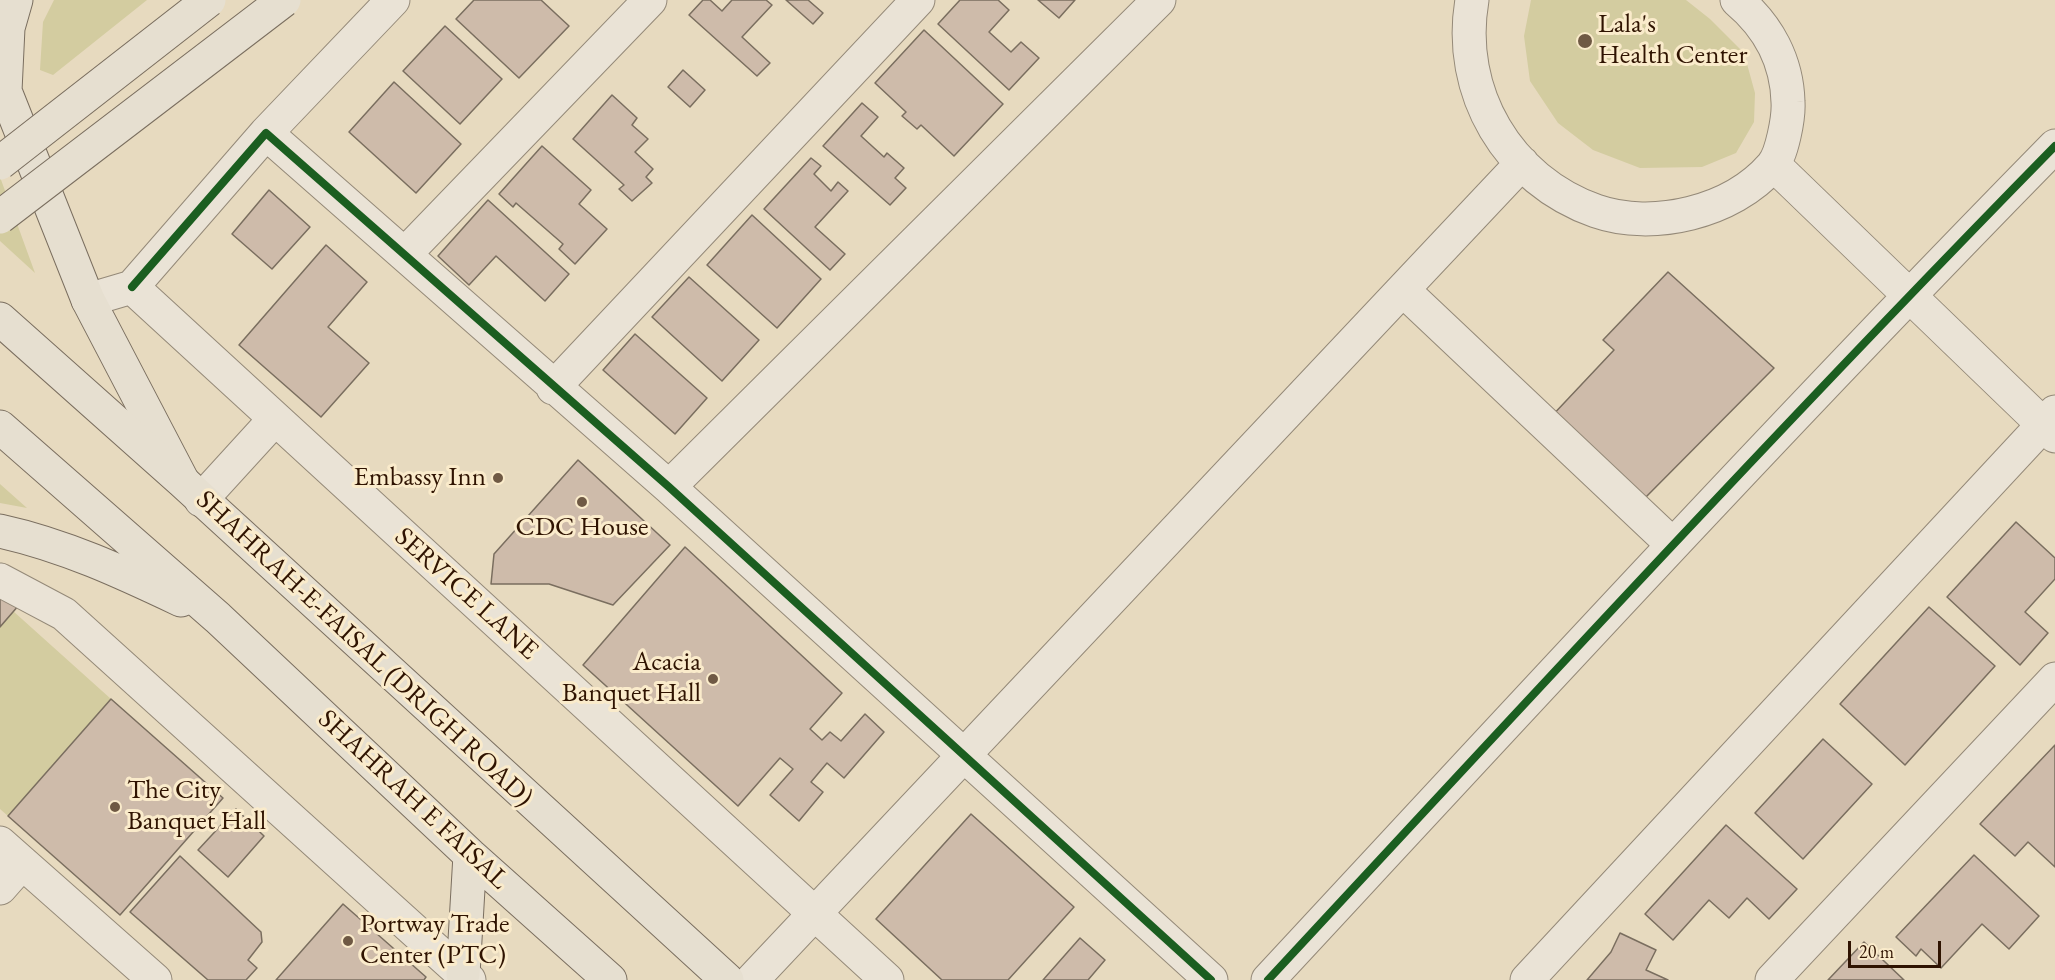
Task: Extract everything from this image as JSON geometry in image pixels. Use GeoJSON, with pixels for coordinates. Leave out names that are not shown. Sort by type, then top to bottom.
{"type":"FeatureCollection","features":[{"type":"Feature","properties":{"kind":"main road"},"geometry":{"type":"LineString","coordinates":[[0,163],[209,0]]}},
{"type":"Feature","properties":{"kind":"main road"},"geometry":{"type":"LineString","coordinates":[[0,217],[284,0]]}},
{"type":"Feature","properties":{"kind":"main road"},"geometry":{"type":"LineString","coordinates":[[12,14],[5,91],[88,300],[192,490]]}},
{"type":"Feature","properties":{"kind":"main road","name":"SHAHRAH-E-FAISAL (DRIGH ROAD)"},"geometry":{"type":"LineString","coordinates":[[0,319],[192,490],[727,980]]}},
{"type":"Feature","properties":{"kind":"main road"},"geometry":{"type":"LineString","coordinates":[[0,427],[218,618]]}},
{"type":"Feature","properties":{"kind":"main road"},"geometry":{"type":"LineString","coordinates":[[0,531],[26,537],[103,563],[218,618]]}},
{"type":"Feature","properties":{"kind":"main road","name":"SHAHRAH E FAISAL"},"geometry":{"type":"LineString","coordinates":[[218,618],[470,855],[610,980]]}},
{"type":"Feature","properties":{"kind":"main road"},"geometry":{"type":"LineString","coordinates":[[466,977],[470,855]]}},
{"type":"Feature","properties":{"kind":"street"},"geometry":{"type":"LineString","coordinates":[[88,300],[132,287],[266,133],[393,0]]}},
{"type":"Feature","properties":{"kind":"street"},"geometry":{"type":"LineString","coordinates":[[405,254],[650,0]]}},
{"type":"Feature","properties":{"kind":"street"},"geometry":{"type":"LineString","coordinates":[[553,388],[918,0]]}},
{"type":"Feature","properties":{"kind":"street"},"geometry":{"type":"LineString","coordinates":[[669,488],[1159,0]]}},
{"type":"Feature","properties":{"kind":"street"},"geometry":{"type":"LineString","coordinates":[[1472,0],[1468,44],[1475,88],[1493,128],[1522,163],[1556,192],[1598,212],[1651,220],[1695,213],[1736,196],[1773,165],[1789,117],[1788,81],[1770,36],[1740,1]]}},
{"type":"Feature","properties":{"kind":"street"},"geometry":{"type":"LineString","coordinates":[[266,133],[669,488],[1211,980]]}},
{"type":"Feature","properties":{"kind":"street"},"geometry":{"type":"LineString","coordinates":[[1268,980],[1672,545],[1909,294],[2055,146]]}},
{"type":"Feature","properties":{"kind":"street"},"geometry":{"type":"LineString","coordinates":[[752,980],[1522,163]]}},
{"type":"Feature","properties":{"kind":"street"},"geometry":{"type":"LineString","coordinates":[[1527,980],[2051,424],[1773,165]]}},
{"type":"Feature","properties":{"kind":"street","name":"SERVICE LANE"},"geometry":{"type":"LineString","coordinates":[[132,287],[274,420],[816,912],[887,980]]}},
{"type":"Feature","properties":{"kind":"street"},"geometry":{"type":"LineString","coordinates":[[1403,290],[1672,545]]}},
{"type":"Feature","properties":{"kind":"street"},"geometry":{"type":"LineString","coordinates":[[192,490],[274,420]]}},
{"type":"Feature","properties":{"kind":"street"},"geometry":{"type":"LineString","coordinates":[[0,580],[64,614],[466,977]]}},
{"type":"Feature","properties":{"kind":"street"},"geometry":{"type":"LineString","coordinates":[[1772,980],[2055,679]]}},
{"type":"Feature","properties":{"kind":"street"},"geometry":{"type":"LineString","coordinates":[[0,888],[11,853],[152,979]]}},
{"type":"Feature","properties":{"kind":"shaded area"},"geometry":{"type":"Polygon","coordinates":[[[54,0],[147,0],[53,75],[40,70],[43,22],[54,0]]]}},
{"type":"Feature","properties":{"kind":"shaded area"},"geometry":{"type":"Polygon","coordinates":[[[1531,0],[1686,0],[1710,19],[1744,53],[1755,93],[1754,122],[1736,153],[1702,167],[1640,168],[1593,150],[1558,123],[1530,81],[1524,36],[1531,0]]]}},
{"type":"Feature","properties":{"kind":"shaded area"},"geometry":{"type":"Polygon","coordinates":[[[0,177],[35,273],[0,241],[0,177]]]}},
{"type":"Feature","properties":{"kind":"shaded area"},"geometry":{"type":"Polygon","coordinates":[[[0,484],[27,508],[0,503],[0,484]]]}},
{"type":"Feature","properties":{"kind":"shaded area"},"geometry":{"type":"Polygon","coordinates":[[[13,611],[111,699],[8,816],[0,809],[0,627],[13,611]]]}},
{"type":"Feature","properties":{"kind":"building"},"geometry":{"type":"Polygon","coordinates":[[[474,0],[541,0],[569,26],[519,78],[456,19],[474,0]]]}},
{"type":"Feature","properties":{"kind":"building"},"geometry":{"type":"Polygon","coordinates":[[[703,0],[710,0],[722,11],[732,0],[766,0],[772,5],[742,37],[770,63],[757,76],[689,15],[703,0]]]}},
{"type":"Feature","properties":{"kind":"building"},"geometry":{"type":"Polygon","coordinates":[[[786,0],[808,0],[823,13],[813,24],[786,0]]]}},
{"type":"Feature","properties":{"kind":"building"},"geometry":{"type":"Polygon","coordinates":[[[960,0],[998,0],[1009,10],[989,32],[1011,52],[1021,42],[1039,58],[1009,90],[938,24],[960,0]]]}},
{"type":"Feature","properties":{"kind":"building"},"geometry":{"type":"Polygon","coordinates":[[[1038,0],[1075,0],[1059,18],[1038,0]]]}},
{"type":"Feature","properties":{"kind":"building"},"geometry":{"type":"Polygon","coordinates":[[[445,26],[502,79],[460,124],[403,71],[445,26]]]}},
{"type":"Feature","properties":{"kind":"building"},"geometry":{"type":"Polygon","coordinates":[[[924,30],[1003,104],[954,156],[921,125],[917,129],[902,116],[906,112],[875,83],[924,30]]]}},
{"type":"Feature","properties":{"kind":"building"},"geometry":{"type":"Polygon","coordinates":[[[683,70],[705,90],[690,107],[668,87],[683,70]]]}},
{"type":"Feature","properties":{"kind":"building"},"geometry":{"type":"Polygon","coordinates":[[[394,82],[461,144],[416,193],[349,132],[394,82]]]}},
{"type":"Feature","properties":{"kind":"building"},"geometry":{"type":"Polygon","coordinates":[[[612,95],[637,118],[632,125],[648,139],[635,152],[653,169],[646,177],[652,183],[632,201],[619,189],[624,185],[573,139],[612,95]]]}},
{"type":"Feature","properties":{"kind":"building"},"geometry":{"type":"Polygon","coordinates":[[[862,103],[878,117],[861,136],[884,157],[887,153],[904,168],[895,178],[906,188],[890,205],[823,146],[862,103]]]}},
{"type":"Feature","properties":{"kind":"building"},"geometry":{"type":"Polygon","coordinates":[[[542,146],[591,190],[579,204],[607,229],[575,264],[559,249],[563,244],[516,203],[513,207],[499,194],[542,146]]]}},
{"type":"Feature","properties":{"kind":"building"},"geometry":{"type":"Polygon","coordinates":[[[811,158],[821,166],[814,174],[831,191],[838,182],[848,191],[815,227],[845,254],[830,270],[764,209],[811,158]]]}},
{"type":"Feature","properties":{"kind":"building"},"geometry":{"type":"Polygon","coordinates":[[[269,190],[310,227],[272,269],[232,234],[269,190]]]}},
{"type":"Feature","properties":{"kind":"building"},"geometry":{"type":"Polygon","coordinates":[[[488,200],[569,274],[545,301],[496,256],[469,285],[438,256],[488,200]]]}},
{"type":"Feature","properties":{"kind":"building"},"geometry":{"type":"Polygon","coordinates":[[[752,215],[821,279],[777,328],[707,265],[752,215]]]}},
{"type":"Feature","properties":{"kind":"building"},"geometry":{"type":"Polygon","coordinates":[[[326,245],[367,282],[328,327],[369,363],[321,417],[239,345],[326,245]]]}},
{"type":"Feature","properties":{"kind":"building"},"geometry":{"type":"Polygon","coordinates":[[[1668,272],[1774,368],[1640,503],[1549,419],[1614,350],[1603,340],[1668,272]]]}},
{"type":"Feature","properties":{"kind":"building"},"geometry":{"type":"Polygon","coordinates":[[[689,277],[759,340],[722,381],[652,317],[689,277]]]}},
{"type":"Feature","properties":{"kind":"building"},"geometry":{"type":"Polygon","coordinates":[[[635,334],[707,398],[675,434],[603,370],[635,334]]]}},
{"type":"Feature","properties":{"kind":"building","name":"CDC House"},"geometry":{"type":"Polygon","coordinates":[[[578,460],[670,545],[613,605],[549,584],[491,584],[494,554],[578,460]]]}},
{"type":"Feature","properties":{"kind":"building"},"geometry":{"type":"Polygon","coordinates":[[[2016,522],[2055,558],[2055,579],[2025,612],[2048,633],[2020,665],[1947,597],[2016,522]]]}},
{"type":"Feature","properties":{"kind":"building","name":"Acacia Banquet Hall"},"geometry":{"type":"Polygon","coordinates":[[[685,547],[842,693],[810,729],[822,740],[830,732],[841,741],[865,714],[884,732],[844,778],[827,763],[811,782],[823,792],[799,821],[770,795],[793,769],[780,758],[738,806],[583,665],[685,547]]]}},
{"type":"Feature","properties":{"kind":"building"},"geometry":{"type":"Polygon","coordinates":[[[0,596],[19,605],[0,627],[0,596]]]}},
{"type":"Feature","properties":{"kind":"building"},"geometry":{"type":"Polygon","coordinates":[[[1929,607],[1995,666],[1905,765],[1840,704],[1929,607]]]}},
{"type":"Feature","properties":{"kind":"building","name":"The City Banquet Hall"},"geometry":{"type":"Polygon","coordinates":[[[111,699],[223,798],[120,915],[8,816],[111,699]]]}},
{"type":"Feature","properties":{"kind":"building"},"geometry":{"type":"Polygon","coordinates":[[[1823,739],[1872,784],[1803,859],[1755,813],[1823,739]]]}},
{"type":"Feature","properties":{"kind":"building"},"geometry":{"type":"Polygon","coordinates":[[[2055,745],[2055,867],[2028,842],[2015,856],[1980,824],[2055,745]]]}},
{"type":"Feature","properties":{"kind":"building"},"geometry":{"type":"Polygon","coordinates":[[[236,809],[264,836],[228,877],[198,850],[236,809]]]}},
{"type":"Feature","properties":{"kind":"building"},"geometry":{"type":"Polygon","coordinates":[[[971,814],[1074,907],[1008,980],[942,980],[876,919],[971,814]]]}},
{"type":"Feature","properties":{"kind":"building"},"geometry":{"type":"Polygon","coordinates":[[[1726,825],[1797,889],[1769,919],[1747,898],[1729,918],[1709,900],[1673,940],[1645,914],[1726,825]]]}},
{"type":"Feature","properties":{"kind":"building"},"geometry":{"type":"Polygon","coordinates":[[[1974,855],[2039,916],[2009,949],[1982,924],[1941,968],[1921,949],[1916,956],[1896,937],[1974,855]]]}},
{"type":"Feature","properties":{"kind":"building"},"geometry":{"type":"Polygon","coordinates":[[[180,856],[261,932],[262,942],[248,960],[257,968],[246,980],[208,980],[130,912],[180,856]]]}},
{"type":"Feature","properties":{"kind":"building","name":"Portway Trade Center (PTC)"},"geometry":{"type":"Polygon","coordinates":[[[343,904],[426,977],[424,980],[276,980],[343,904]]]}},
{"type":"Feature","properties":{"kind":"building"},"geometry":{"type":"Polygon","coordinates":[[[1620,933],[1656,950],[1646,970],[1668,980],[1587,980],[1611,952],[1620,933]]]}},
{"type":"Feature","properties":{"kind":"building"},"geometry":{"type":"Polygon","coordinates":[[[1080,938],[1105,960],[1088,980],[1043,980],[1080,938]]]}},
{"type":"Feature","properties":{"kind":"building"},"geometry":{"type":"Polygon","coordinates":[[[1864,942],[1904,980],[1828,980],[1864,942]]]}},
{"type":"Feature","properties":{"kind":"cycle path"},"geometry":{"type":"LineString","coordinates":[[132,287],[266,133],[669,487],[1211,980]]}},
{"type":"Feature","properties":{"kind":"cycle path"},"geometry":{"type":"LineString","coordinates":[[1268,980],[1757,456],[2055,146]]}},
{"type":"Feature","properties":{"kind":"place","name":"Lala's Health Center"},"geometry":{"type":"Point","coordinates":[1585,41]}},
{"type":"Feature","properties":{"kind":"place","name":"Embassy Inn"},"geometry":{"type":"Point","coordinates":[498,478]}},
{"type":"Feature","properties":{"kind":"place","name":"CDC House"},"geometry":{"type":"Point","coordinates":[582,502]}},
{"type":"Feature","properties":{"kind":"place","name":"Acacia Banquet Hall"},"geometry":{"type":"Point","coordinates":[713,679]}},
{"type":"Feature","properties":{"kind":"place","name":"The City Banquet Hall"},"geometry":{"type":"Point","coordinates":[115,807]}},
{"type":"Feature","properties":{"kind":"place","name":"Portway Trade Center (PTC)"},"geometry":{"type":"Point","coordinates":[348,941]}}]}
